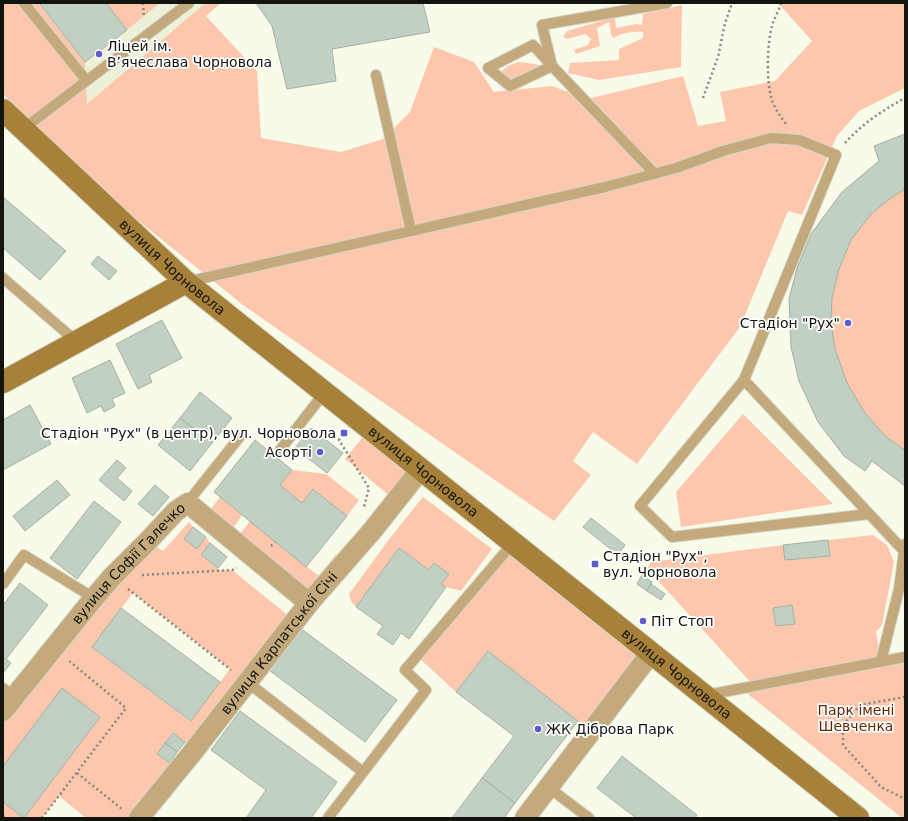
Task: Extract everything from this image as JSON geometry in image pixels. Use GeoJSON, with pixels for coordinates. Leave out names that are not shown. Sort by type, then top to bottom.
{"type":"FeatureCollection","features":[{"type":"Feature","properties":{"kind":"main road","name":"вулиця Чорновола"},"geometry":{"type":"LineString","coordinates":[[3,110],[186,282],[858,818]]}},
{"type":"Feature","properties":{"kind":"main road"},"geometry":{"type":"LineString","coordinates":[[3,382],[186,282]]}},
{"type":"Feature","properties":{"kind":"street","name":"вулиця Карпатської Січі"},"geometry":{"type":"LineString","coordinates":[[133,815],[192,753],[246,682],[309,604],[372,532],[421,469]]}},
{"type":"Feature","properties":{"kind":"street","name":"вулиця Софії Галечко"},"geometry":{"type":"LineString","coordinates":[[7,699],[54,648],[112,577],[176,510],[188,503],[309,604]]}},
{"type":"Feature","properties":{"kind":"street"},"geometry":{"type":"LineString","coordinates":[[525,818],[651,653]]}},
{"type":"Feature","properties":{"kind":"lane"},"geometry":{"type":"LineString","coordinates":[[24,3],[86,80]]}},
{"type":"Feature","properties":{"kind":"lane"},"geometry":{"type":"LineString","coordinates":[[23,129],[189,3]]}},
{"type":"Feature","properties":{"kind":"lane"},"geometry":{"type":"LineString","coordinates":[[552,66],[542,25],[667,3]]}},
{"type":"Feature","properties":{"kind":"lane"},"geometry":{"type":"LineString","coordinates":[[552,66],[510,86],[488,68],[533,45],[655,174]]}},
{"type":"Feature","properties":{"kind":"lane"},"geometry":{"type":"LineString","coordinates":[[376,74],[411,231]]}},
{"type":"Feature","properties":{"kind":"lane"},"geometry":{"type":"LineString","coordinates":[[186,282],[605,188],[676,168],[723,151],[770,138],[799,140],[836,154],[744,380],[640,506],[672,537],[869,514]]}},
{"type":"Feature","properties":{"kind":"lane"},"geometry":{"type":"LineString","coordinates":[[3,278],[77,342]]}},
{"type":"Feature","properties":{"kind":"lane"},"geometry":{"type":"LineString","coordinates":[[744,380],[869,514],[904,547],[902,587],[881,662]]}},
{"type":"Feature","properties":{"kind":"lane"},"geometry":{"type":"LineString","coordinates":[[280,450],[324,393]]}},
{"type":"Feature","properties":{"kind":"lane"},"geometry":{"type":"LineString","coordinates":[[188,503],[242,434]]}},
{"type":"Feature","properties":{"kind":"lane"},"geometry":{"type":"LineString","coordinates":[[328,818],[426,690],[405,670],[513,543]]}},
{"type":"Feature","properties":{"kind":"lane"},"geometry":{"type":"LineString","coordinates":[[3,584],[24,555],[94,598]]}},
{"type":"Feature","properties":{"kind":"lane"},"geometry":{"type":"LineString","coordinates":[[704,696],[905,657]]}},
{"type":"Feature","properties":{"kind":"lane"},"geometry":{"type":"LineString","coordinates":[[246,682],[363,772]]}},
{"type":"Feature","properties":{"kind":"lane"},"geometry":{"type":"LineString","coordinates":[[548,787],[589,818]]}},
{"type":"Feature","properties":{"kind":"path"},"geometry":{"type":"LineString","coordinates":[[703,98],[718,56],[725,23],[732,3]]}},
{"type":"Feature","properties":{"kind":"path"},"geometry":{"type":"LineString","coordinates":[[781,3],[772,25],[768,49],[771,99],[777,112],[799,140]]}},
{"type":"Feature","properties":{"kind":"path"},"geometry":{"type":"LineString","coordinates":[[836,154],[857,130],[890,106],[905,98]]}},
{"type":"Feature","properties":{"kind":"path"},"geometry":{"type":"LineString","coordinates":[[356,418],[339,440],[369,488],[363,509]]}},
{"type":"Feature","properties":{"kind":"path"},"geometry":{"type":"LineString","coordinates":[[112,577],[232,570],[259,563]]}},
{"type":"Feature","properties":{"kind":"path"},"geometry":{"type":"LineString","coordinates":[[112,577],[246,682]]}},
{"type":"Feature","properties":{"kind":"path"},"geometry":{"type":"LineString","coordinates":[[42,818],[126,708],[54,648]]}},
{"type":"Feature","properties":{"kind":"path"},"geometry":{"type":"LineString","coordinates":[[905,697],[860,705],[843,725],[843,745],[881,787],[905,799]]}},
{"type":"Feature","properties":{"kind":"path"},"geometry":{"type":"LineString","coordinates":[[76,773],[133,815]]}},
{"type":"Feature","properties":{"kind":"shaded area","name":"Ліцей ім. Вʼячеслава Чорновола"},"geometry":{"type":"Polygon","coordinates":[[[7,3],[217,3],[86,105],[7,3]]]}},
{"type":"Feature","properties":{"kind":"green space"},"geometry":{"type":"Polygon","coordinates":[[[3,3],[38,3],[85,62],[87,104],[203,5],[206,3],[221,3],[206,16],[257,71],[261,138],[341,152],[383,139],[410,112],[434,47],[474,62],[494,92],[552,86],[587,99],[683,76],[698,126],[726,121],[720,92],[775,81],[812,41],[778,3],[905,3],[905,88],[859,111],[837,136],[802,215],[788,211],[740,327],[637,464],[593,432],[573,461],[591,475],[554,521],[243,305],[104,193],[3,94],[3,3]]]}},
{"type":"Feature","properties":{"kind":"green space"},"geometry":{"type":"Polygon","coordinates":[[[106,3],[160,3],[127,30],[106,3]]]}},
{"type":"Feature","properties":{"kind":"green space"},"geometry":{"type":"Polygon","coordinates":[[[682,5],[681,67],[599,80],[568,73],[570,63],[619,60],[619,49],[643,38],[643,32],[627,33],[613,38],[609,22],[597,28],[600,46],[576,54],[574,50],[588,45],[591,39],[585,34],[567,39],[563,37],[567,31],[615,17],[616,28],[636,24],[642,25],[643,14],[682,5]]]}},
{"type":"Feature","properties":{"kind":"green space"},"geometry":{"type":"Polygon","coordinates":[[[518,62],[542,66],[526,76],[510,79],[499,73],[508,66],[518,62]]]}},
{"type":"Feature","properties":{"kind":"green space","name":"Стадіон \"Рух\""},"geometry":{"type":"Polygon","coordinates":[[[905,134],[905,486],[872,461],[865,471],[844,456],[818,422],[799,381],[791,347],[789,299],[797,268],[811,234],[842,192],[879,161],[874,146],[905,134]]]}},
{"type":"Feature","properties":{"kind":"green space"},"geometry":{"type":"Polygon","coordinates":[[[743,414],[833,504],[681,527],[676,492],[743,414]]]}},
{"type":"Feature","properties":{"kind":"green space"},"geometry":{"type":"Polygon","coordinates":[[[366,433],[417,474],[396,501],[345,459],[366,433]]]}},
{"type":"Feature","properties":{"kind":"green space"},"geometry":{"type":"Polygon","coordinates":[[[292,470],[326,474],[359,500],[347,516],[314,489],[302,503],[280,485],[292,470]]]}},
{"type":"Feature","properties":{"kind":"green space"},"geometry":{"type":"Polygon","coordinates":[[[220,497],[242,515],[234,527],[211,509],[220,497]]]}},
{"type":"Feature","properties":{"kind":"green space"},"geometry":{"type":"Polygon","coordinates":[[[423,497],[492,549],[461,591],[441,584],[449,574],[434,563],[429,570],[399,548],[356,607],[351,601],[349,594],[390,538],[423,497]]]}},
{"type":"Feature","properties":{"kind":"green space"},"geometry":{"type":"Polygon","coordinates":[[[250,521],[319,576],[336,554],[346,562],[309,603],[234,542],[250,521]]]}},
{"type":"Feature","properties":{"kind":"green space"},"geometry":{"type":"Polygon","coordinates":[[[189,522],[193,527],[184,539],[197,549],[206,537],[210,543],[201,555],[220,570],[232,570],[295,621],[195,749],[172,733],[157,754],[170,763],[177,771],[139,818],[86,818],[59,796],[42,818],[6,818],[3,816],[3,711],[148,541],[163,551],[189,522]],[[133,593],[92,647],[190,721],[230,669],[133,593]]]}},
{"type":"Feature","properties":{"kind":"green space"},"geometry":{"type":"Polygon","coordinates":[[[873,535],[887,545],[894,562],[882,625],[876,632],[881,661],[754,686],[652,574],[644,574],[651,562],[783,545],[786,560],[830,556],[828,540],[873,535]]]}},
{"type":"Feature","properties":{"kind":"green space"},"geometry":{"type":"Polygon","coordinates":[[[506,550],[646,659],[591,731],[488,651],[456,692],[417,656],[506,550]]]}},
{"type":"Feature","properties":{"kind":"green space","name":"Парк імені Шевченка"},"geometry":{"type":"Polygon","coordinates":[[[905,660],[905,818],[902,818],[743,690],[905,660]]]}},
{"type":"Feature","properties":{"kind":"building"},"geometry":{"type":"Polygon","coordinates":[[[39,3],[106,3],[127,30],[85,62],[39,3]]]}},
{"type":"Feature","properties":{"kind":"building"},"geometry":{"type":"Polygon","coordinates":[[[256,3],[423,3],[430,32],[332,49],[336,81],[287,89],[272,26],[256,3]]]}},
{"type":"Feature","properties":{"kind":"building"},"geometry":{"type":"Polygon","coordinates":[[[905,134],[905,189],[871,214],[851,240],[839,269],[832,298],[831,323],[835,349],[847,383],[865,413],[886,437],[905,450],[905,486],[872,461],[865,471],[844,456],[818,422],[799,381],[791,347],[789,299],[797,268],[811,234],[842,192],[879,161],[874,146],[905,134]]]}},
{"type":"Feature","properties":{"kind":"building"},"geometry":{"type":"Polygon","coordinates":[[[3,197],[66,251],[40,280],[3,248],[3,197]]]}},
{"type":"Feature","properties":{"kind":"building"},"geometry":{"type":"Polygon","coordinates":[[[98,256],[117,271],[109,280],[91,264],[98,256]]]}},
{"type":"Feature","properties":{"kind":"building"},"geometry":{"type":"Polygon","coordinates":[[[162,320],[182,358],[149,375],[152,382],[138,389],[116,344],[162,320]]]}},
{"type":"Feature","properties":{"kind":"building"},"geometry":{"type":"Polygon","coordinates":[[[110,360],[125,393],[112,399],[115,406],[104,412],[101,406],[87,413],[72,378],[110,360]]]}},
{"type":"Feature","properties":{"kind":"building"},"geometry":{"type":"Polygon","coordinates":[[[200,392],[232,418],[212,443],[180,418],[200,392]]]}},
{"type":"Feature","properties":{"kind":"building"},"geometry":{"type":"Polygon","coordinates":[[[30,405],[51,444],[3,470],[3,420],[30,405]]]}},
{"type":"Feature","properties":{"kind":"building"},"geometry":{"type":"Polygon","coordinates":[[[180,418],[212,443],[190,471],[158,445],[180,418]]]}},
{"type":"Feature","properties":{"kind":"building"},"geometry":{"type":"Polygon","coordinates":[[[311,428],[343,453],[327,473],[295,448],[311,428]]]}},
{"type":"Feature","properties":{"kind":"building"},"geometry":{"type":"Polygon","coordinates":[[[255,440],[292,470],[280,485],[302,503],[313,489],[347,516],[306,567],[214,492],[255,440]]]}},
{"type":"Feature","properties":{"kind":"building"},"geometry":{"type":"Polygon","coordinates":[[[117,460],[126,468],[117,478],[132,491],[124,501],[99,480],[117,460]]]}},
{"type":"Feature","properties":{"kind":"building"},"geometry":{"type":"Polygon","coordinates":[[[57,480],[70,495],[25,531],[13,516],[57,480]]]}},
{"type":"Feature","properties":{"kind":"building"},"geometry":{"type":"Polygon","coordinates":[[[155,485],[169,497],[153,516],[138,504],[155,485]]]}},
{"type":"Feature","properties":{"kind":"building"},"geometry":{"type":"Polygon","coordinates":[[[94,501],[121,522],[77,579],[50,558],[94,501]]]}},
{"type":"Feature","properties":{"kind":"building"},"geometry":{"type":"Polygon","coordinates":[[[591,518],[625,545],[618,555],[583,527],[591,518]]]}},
{"type":"Feature","properties":{"kind":"building"},"geometry":{"type":"Polygon","coordinates":[[[193,527],[206,537],[197,549],[184,539],[193,527]]]}},
{"type":"Feature","properties":{"kind":"building"},"geometry":{"type":"Polygon","coordinates":[[[828,540],[830,556],[785,560],[783,545],[828,540]]]}},
{"type":"Feature","properties":{"kind":"building"},"geometry":{"type":"Polygon","coordinates":[[[210,543],[227,557],[218,568],[201,555],[210,543]]]}},
{"type":"Feature","properties":{"kind":"building"},"geometry":{"type":"Polygon","coordinates":[[[399,548],[429,570],[434,563],[449,574],[441,584],[446,587],[409,639],[401,633],[393,645],[377,634],[383,626],[356,607],[399,548]]]}},
{"type":"Feature","properties":{"kind":"building"},"geometry":{"type":"Polygon","coordinates":[[[642,575],[652,582],[647,591],[637,584],[642,575]]]}},
{"type":"Feature","properties":{"kind":"building"},"geometry":{"type":"Polygon","coordinates":[[[20,583],[48,605],[6,659],[11,663],[3,673],[3,605],[20,583]]]}},
{"type":"Feature","properties":{"kind":"building"},"geometry":{"type":"Polygon","coordinates":[[[651,584],[665,594],[661,600],[647,591],[651,584]]]}},
{"type":"Feature","properties":{"kind":"building"},"geometry":{"type":"Polygon","coordinates":[[[792,605],[795,624],[776,626],[773,608],[792,605]]]}},
{"type":"Feature","properties":{"kind":"building"},"geometry":{"type":"Polygon","coordinates":[[[121,608],[220,682],[191,721],[92,647],[121,608]]]}},
{"type":"Feature","properties":{"kind":"building"},"geometry":{"type":"Polygon","coordinates":[[[300,628],[397,700],[365,742],[269,670],[300,628]]]}},
{"type":"Feature","properties":{"kind":"building","name":"ЖК Діброва Парк"},"geometry":{"type":"Polygon","coordinates":[[[488,651],[578,721],[515,803],[482,778],[514,736],[456,692],[488,651]]]}},
{"type":"Feature","properties":{"kind":"building"},"geometry":{"type":"Polygon","coordinates":[[[62,688],[100,717],[24,818],[3,802],[3,766],[62,688]]]}},
{"type":"Feature","properties":{"kind":"building"},"geometry":{"type":"Polygon","coordinates":[[[240,711],[337,782],[311,818],[246,818],[266,790],[211,750],[240,711]]]}},
{"type":"Feature","properties":{"kind":"building"},"geometry":{"type":"Polygon","coordinates":[[[173,733],[185,742],[177,752],[165,743],[173,733]]]}},
{"type":"Feature","properties":{"kind":"building"},"geometry":{"type":"Polygon","coordinates":[[[165,743],[177,752],[170,763],[157,754],[165,743]]]}},
{"type":"Feature","properties":{"kind":"building"},"geometry":{"type":"Polygon","coordinates":[[[622,756],[697,815],[695,818],[636,818],[597,788],[622,756]]]}},
{"type":"Feature","properties":{"kind":"building"},"geometry":{"type":"Polygon","coordinates":[[[482,778],[515,803],[504,818],[452,818],[482,778]]]}},
{"type":"Feature","properties":{"kind":"place","name":"Ліцей ім. Вʼячеслава Чорновола"},"geometry":{"type":"Point","coordinates":[99,54]}},
{"type":"Feature","properties":{"kind":"place","name":"Стадіон \"Рух\""},"geometry":{"type":"Point","coordinates":[848,323]}},
{"type":"Feature","properties":{"kind":"place","name":"Стадіон \"Рух\" (в центр), вул. Чорновола"},"geometry":{"type":"Point","coordinates":[344,433]}},
{"type":"Feature","properties":{"kind":"place","name":"Асорті"},"geometry":{"type":"Point","coordinates":[320,452]}},
{"type":"Feature","properties":{"kind":"place","name":"Стадіон \"Рух\", вул. Чорновола"},"geometry":{"type":"Point","coordinates":[595,564]}},
{"type":"Feature","properties":{"kind":"place","name":"Піт Стоп"},"geometry":{"type":"Point","coordinates":[643,621]}},
{"type":"Feature","properties":{"kind":"place","name":"ЖК Діброва Парк"},"geometry":{"type":"Point","coordinates":[538,729]}}]}
